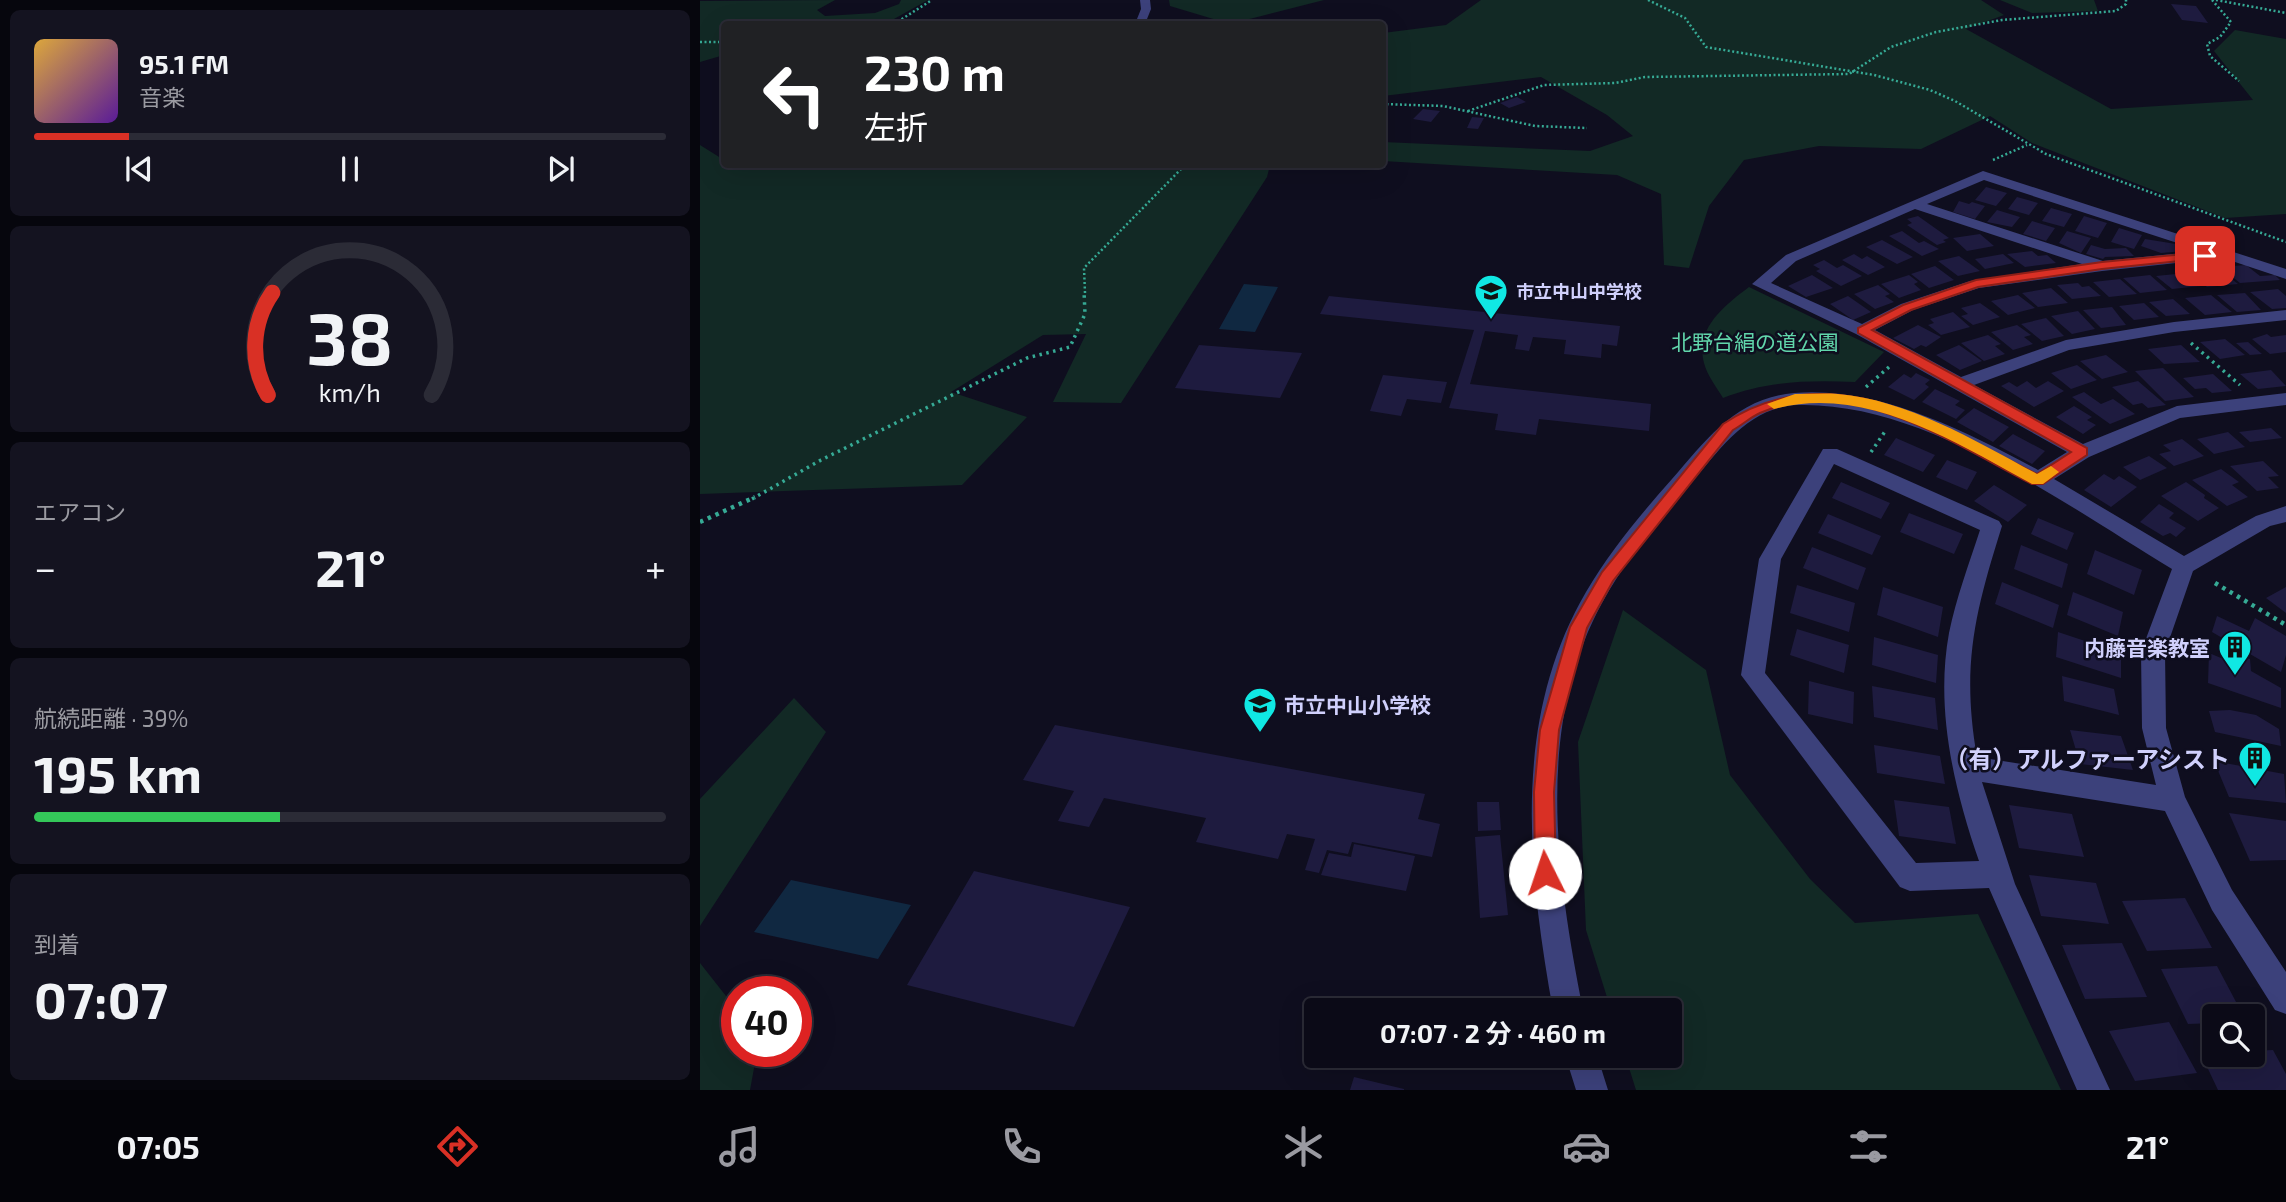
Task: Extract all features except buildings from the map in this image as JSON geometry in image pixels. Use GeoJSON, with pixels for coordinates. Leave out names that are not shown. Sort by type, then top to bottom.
{"type":"FeatureCollection","features":[{"type":"Feature","properties":{"kind":"street"},"geometry":{"type":"LineString","coordinates":[[1141,21],[1146,9],[1145,0]]}},
{"type":"Feature","properties":{"kind":"street"},"geometry":{"type":"LineString","coordinates":[[2082,452],[1862,330],[1760,284],[1791,258],[1983,175],[2231,253],[2286,274]]}},
{"type":"Feature","properties":{"kind":"street"},"geometry":{"type":"LineString","coordinates":[[1916,205],[2102,265]]}},
{"type":"Feature","properties":{"kind":"street"},"geometry":{"type":"LineString","coordinates":[[1862,330],[1907,307],[1976,284],[2102,265],[2231,253]]}},
{"type":"Feature","properties":{"kind":"street"},"geometry":{"type":"LineString","coordinates":[[1959,384],[2066,345],[2174,327],[2286,315]]}},
{"type":"Feature","properties":{"kind":"street"},"geometry":{"type":"LineString","coordinates":[[1566,998],[1553,936],[1543,851],[1544,792],[1550,730],[1579,627],[1608,576],[1728,427],[1754,410],[1795,399],[1850,401],[1899,411],[2037,481],[2184,566]]}},
{"type":"Feature","properties":{"kind":"street"},"geometry":{"type":"LineString","coordinates":[[2037,481],[2082,452],[2177,412],[2286,399]]}},
{"type":"Feature","properties":{"kind":"street"},"geometry":{"type":"LineString","coordinates":[[1996,874],[1910,877],[1753,674],[1770,559],[1830,454],[1992,526],[1964,615],[1957,670],[1965,767],[1996,874],[2094,1090]]}},
{"type":"Feature","properties":{"kind":"street"},"geometry":{"type":"LineString","coordinates":[[2286,514],[2263,521],[2184,566],[2153,652],[2154,728],[2173,800],[2222,900],[2286,999]]}},
{"type":"Feature","properties":{"kind":"street"},"geometry":{"type":"LineString","coordinates":[[1965,767],[2173,800]]}},
{"type":"Feature","properties":{"kind":"street"},"geometry":{"type":"LineString","coordinates":[[1585,1068],[1592,1090]]}},
{"type":"Feature","properties":{"kind":"path"},"geometry":{"type":"LineString","coordinates":[[899,21],[932,0]]}},
{"type":"Feature","properties":{"kind":"path"},"geometry":{"type":"LineString","coordinates":[[1648,0],[1685,18],[1706,47],[1763,60],[1854,69],[1934,91],[1976,112],[2027,145],[2222,222],[2286,242]]}},
{"type":"Feature","properties":{"kind":"path"},"geometry":{"type":"LineString","coordinates":[[1468,111],[1544,85],[1615,83],[1646,77],[1849,74],[1891,47],[1936,32],[2002,20],[2116,11],[2126,4],[2126,0]]}},
{"type":"Feature","properties":{"kind":"path"},"geometry":{"type":"LineString","coordinates":[[2214,0],[2286,13]]}},
{"type":"Feature","properties":{"kind":"path"},"geometry":{"type":"LineString","coordinates":[[2214,0],[2231,22],[2220,37],[2207,44],[2210,56],[2239,81]]}},
{"type":"Feature","properties":{"kind":"path"},"geometry":{"type":"LineString","coordinates":[[700,42],[721,42]]}},
{"type":"Feature","properties":{"kind":"path"},"geometry":{"type":"LineString","coordinates":[[1386,104],[1443,106],[1535,126],[1587,128]]}},
{"type":"Feature","properties":{"kind":"path"},"geometry":{"type":"LineString","coordinates":[[700,522],[743,504],[821,460],[1027,358],[1070,347],[1085,314],[1084,268],[1182,168]]}},
{"type":"Feature","properties":{"kind":"path"},"geometry":{"type":"LineString","coordinates":[[2174,327],[2259,402]]}},
{"type":"Feature","properties":{"kind":"path"},"geometry":{"type":"LineString","coordinates":[[1850,401],[1904,354]]}},
{"type":"Feature","properties":{"kind":"path"},"geometry":{"type":"LineString","coordinates":[[1860,468],[1887,428]]}},
{"type":"Feature","properties":{"kind":"path"},"geometry":{"type":"LineString","coordinates":[[2215,583],[2286,625]]}},
{"type":"Feature","properties":{"kind":"green space"},"geometry":{"type":"Polygon","coordinates":[[[835,0],[817,10],[825,16],[875,13],[899,4],[901,0],[928,0],[890,21],[721,21],[721,56],[700,62],[700,1],[835,0]]]}},
{"type":"Feature","properties":{"kind":"green space"},"geometry":{"type":"Polygon","coordinates":[[[1169,0],[1324,0],[1242,21],[1220,21],[1170,6],[1169,0]]]}},
{"type":"Feature","properties":{"kind":"green space"},"geometry":{"type":"Polygon","coordinates":[[[1481,0],[1981,0],[2004,15],[1966,29],[2111,109],[2253,100],[2214,51],[2235,30],[2286,39],[2286,214],[2225,218],[2032,143],[1990,116],[1921,149],[1819,146],[1744,160],[1709,206],[1689,268],[1664,265],[1661,194],[1617,175],[1386,161],[1386,142],[1590,151],[1633,136],[1607,115],[1541,77],[1386,96],[1386,33],[1446,25],[1481,0]]]}},
{"type":"Feature","properties":{"kind":"green space"},"geometry":{"type":"Polygon","coordinates":[[[2000,0],[2094,0],[2098,11],[2032,13],[2000,0]]]}},
{"type":"Feature","properties":{"kind":"green space"},"geometry":{"type":"Polygon","coordinates":[[[700,145],[721,158],[721,168],[1269,168],[1267,177],[1121,403],[1053,402],[1086,334],[1043,335],[951,392],[1027,417],[962,485],[700,494],[700,145]]]}},
{"type":"Feature","properties":{"kind":"green space","name":"北野台絹の道公園"},"geometry":{"type":"Polygon","coordinates":[[[1749,287],[1884,352],[1855,382],[1788,383],[1756,388],[1723,398],[1705,368],[1702,350],[1704,339],[1721,310],[1749,287]]]}},
{"type":"Feature","properties":{"kind":"green space"},"geometry":{"type":"Polygon","coordinates":[[[1623,610],[1706,670],[1730,775],[1810,879],[1855,923],[1978,914],[2061,1090],[1636,1090],[1629,1068],[1682,1068],[1682,998],[1607,998],[1586,930],[1578,742],[1623,610]]]}},
{"type":"Feature","properties":{"kind":"green space"},"geometry":{"type":"Polygon","coordinates":[[[794,698],[826,732],[700,926],[700,799],[794,698]]]}},
{"type":"Feature","properties":{"kind":"green space"},"geometry":{"type":"Polygon","coordinates":[[[700,963],[721,990],[721,1067],[754,1067],[750,1090],[700,1090],[700,963]]]}},
{"type":"Feature","properties":{"kind":"water"},"geometry":{"type":"Polygon","coordinates":[[[1244,284],[1278,287],[1255,332],[1219,329],[1244,284]]]}},
{"type":"Feature","properties":{"kind":"water"},"geometry":{"type":"Polygon","coordinates":[[[791,880],[911,905],[878,959],[754,932],[791,880]]]}},
{"type":"Feature","properties":{"kind":"slow traffic"},"geometry":{"type":"LineString","coordinates":[[1774,404],[1795,399],[1838,398],[1884,407],[1899,411],[1971,445],[2037,481],[2051,472]]}},
{"type":"Feature","properties":{"kind":"place","name":"市立中山中学校"},"geometry":{"type":"Point","coordinates":[1491,321]}},
{"type":"Feature","properties":{"kind":"place","name":"内藤音楽教室"},"geometry":{"type":"Point","coordinates":[2235,677]}},
{"type":"Feature","properties":{"kind":"place","name":"市立中山小学校"},"geometry":{"type":"Point","coordinates":[1260,734]}},
{"type":"Feature","properties":{"kind":"place","name":"（有）アルファーアシスト"},"geometry":{"type":"Point","coordinates":[2255,788]}},
{"type":"Feature","properties":{"kind":"route"},"geometry":{"type":"LineString","coordinates":[[1545,873],[1544,792],[1550,730],[1562,678],[1579,627],[1608,576],[1728,427],[1754,410],[1795,399],[1838,398],[1899,411],[1971,445],[2037,481],[2082,452],[1862,330],[1907,307],[1976,284],[2102,265],[2205,256]]}}]}
